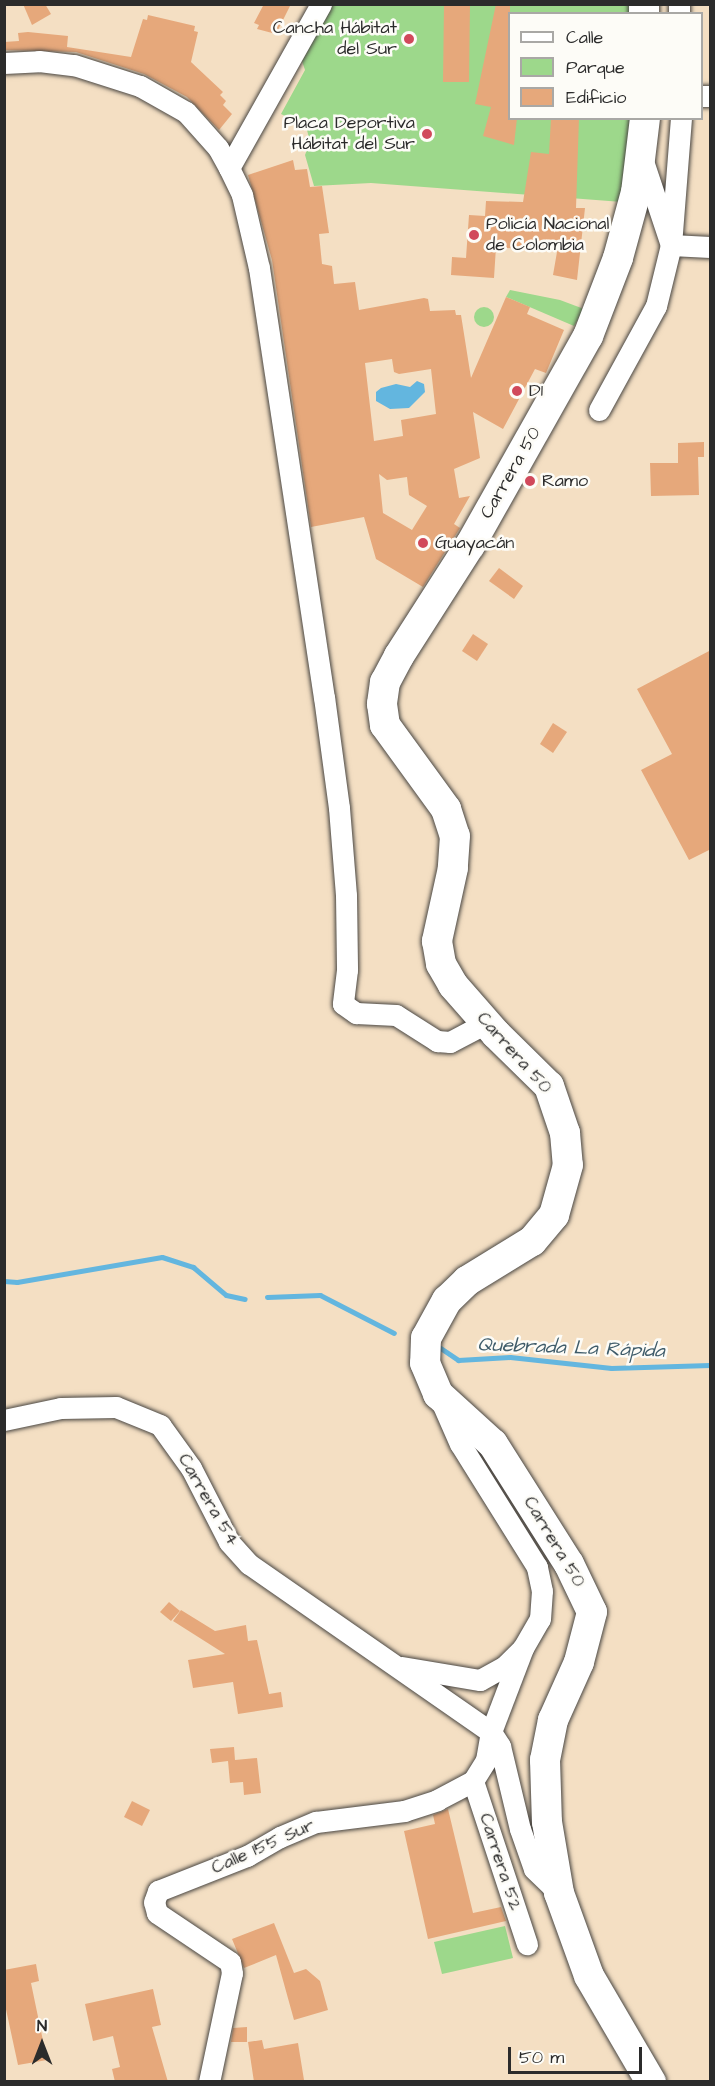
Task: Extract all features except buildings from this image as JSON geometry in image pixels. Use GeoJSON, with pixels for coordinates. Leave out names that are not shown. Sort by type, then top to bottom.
{"type":"FeatureCollection","features":[{"type":"Feature","properties":{"kind":"main road","name":"Carrera 50"},"geometry":{"type":"LineString","coordinates":[[645,120],[643,159],[618,258],[585,341],[491,509],[385,682],[382,704],[385,725],[446,809],[454,836],[453,868],[437,941],[441,964],[453,986],[486,1023],[549,1086],[565,1133],[568,1165],[554,1215],[532,1241],[467,1281],[447,1300],[426,1338],[425,1363],[438,1394],[493,1444],[575,1574],[592,1612],[579,1662],[553,1720],[545,1760],[547,1822],[559,1893],[589,1976],[651,2082]]}},
{"type":"Feature","properties":{"kind":"street"},"geometry":{"type":"LineString","coordinates":[[229,168],[321,4]]}},
{"type":"Feature","properties":{"kind":"street"},"geometry":{"type":"LineString","coordinates":[[4,63],[39,61],[74,65],[140,86],[186,112],[218,148],[229,168],[242,195],[259,268],[324,697],[339,808],[346,895],[347,970],[343,1004],[356,1013],[396,1015],[437,1041],[450,1042],[486,1023]]}},
{"type":"Feature","properties":{"kind":"street"},"geometry":{"type":"LineString","coordinates":[[599,410],[656,306],[671,245],[681,120]]}},
{"type":"Feature","properties":{"kind":"street"},"geometry":{"type":"LineString","coordinates":[[643,159],[671,245]]}},
{"type":"Feature","properties":{"kind":"street"},"geometry":{"type":"LineString","coordinates":[[671,245],[711,247]]}},
{"type":"Feature","properties":{"kind":"street","name":"Carrera 54"},"geometry":{"type":"LineString","coordinates":[[390,1665],[457,1679],[480,1680],[505,1666],[523,1648],[540,1619],[542,1591],[537,1567],[460,1444],[438,1394]]}},
{"type":"Feature","properties":{"kind":"street","name":"Carrera 54"},"geometry":{"type":"LineString","coordinates":[[4,1420],[61,1408],[116,1407],[160,1425],[186,1460],[229,1542],[249,1564],[390,1665],[491,1732]]}},
{"type":"Feature","properties":{"kind":"street"},"geometry":{"type":"LineString","coordinates":[[472,1780],[486,1760],[491,1732],[523,1648]]}},
{"type":"Feature","properties":{"kind":"street"},"geometry":{"type":"LineString","coordinates":[[491,1732],[500,1746],[520,1829],[534,1869],[559,1893]]}},
{"type":"Feature","properties":{"kind":"street","name":"Calle 155 Sur"},"geometry":{"type":"LineString","coordinates":[[209,2082],[232,1973],[230,1962],[157,1913],[154,1902],[158,1891],[247,1856],[280,1837],[316,1822],[404,1810],[437,1800],[472,1780]]}},
{"type":"Feature","properties":{"kind":"street","name":"Carrera 52"},"geometry":{"type":"LineString","coordinates":[[472,1780],[527,1944]]}},
{"type":"Feature","properties":{"kind":"green space"},"geometry":{"type":"Polygon","coordinates":[[[333,5],[633,5],[633,12],[508,12],[508,120],[632,120],[622,202],[371,183],[314,186],[305,155],[310,142],[306,126],[281,114],[305,70],[302,61],[333,5]]]}},
{"type":"Feature","properties":{"kind":"green space"},"geometry":{"type":"Polygon","coordinates":[[[510,290],[560,300],[584,309],[574,326],[506,297],[510,290]]]}},
{"type":"Feature","properties":{"kind":"green space"},"geometry":{"type":"Polygon","coordinates":[[[480,307],[488,307],[494,313],[494,321],[488,327],[480,327],[474,321],[474,313],[480,307]]]}},
{"type":"Feature","properties":{"kind":"green space"},"geometry":{"type":"Polygon","coordinates":[[[505,1926],[513,1958],[442,1974],[434,1942],[505,1926]]]}},
{"type":"Feature","properties":{"kind":"water"},"geometry":{"type":"Polygon","coordinates":[[[417,381],[424,384],[425,392],[409,408],[390,409],[376,401],[376,392],[381,388],[396,384],[410,387],[417,381]]]}},
{"type":"Feature","properties":{"kind":"waterway","name":"Quebrada La Rápida"},"geometry":{"type":"LineString","coordinates":[[4,1281],[17,1282],[162,1257],[193,1267],[226,1295],[245,1299]]}},
{"type":"Feature","properties":{"kind":"waterway","name":"Quebrada La Rápida"},"geometry":{"type":"LineString","coordinates":[[267,1297],[320,1295],[394,1333]]}},
{"type":"Feature","properties":{"kind":"waterway","name":"Quebrada La Rápida"},"geometry":{"type":"LineString","coordinates":[[436,1345],[458,1360],[510,1357],[611,1368],[710,1365]]}},
{"type":"Feature","properties":{"kind":"place","name":"Cancha Hábitat del Sur"},"geometry":{"type":"Point","coordinates":[409,39]}},
{"type":"Feature","properties":{"kind":"place","name":"Placa Deportiva Hábitat del Sur"},"geometry":{"type":"Point","coordinates":[427,134]}},
{"type":"Feature","properties":{"kind":"place","name":"Policía Nacional de Colombia"},"geometry":{"type":"Point","coordinates":[474,235]}},
{"type":"Feature","properties":{"kind":"place","name":"D1"},"geometry":{"type":"Point","coordinates":[517,391]}},
{"type":"Feature","properties":{"kind":"place","name":"Ramo"},"geometry":{"type":"Point","coordinates":[530,481]}},
{"type":"Feature","properties":{"kind":"place","name":"Guayacán"},"geometry":{"type":"Point","coordinates":[423,543]}}]}
